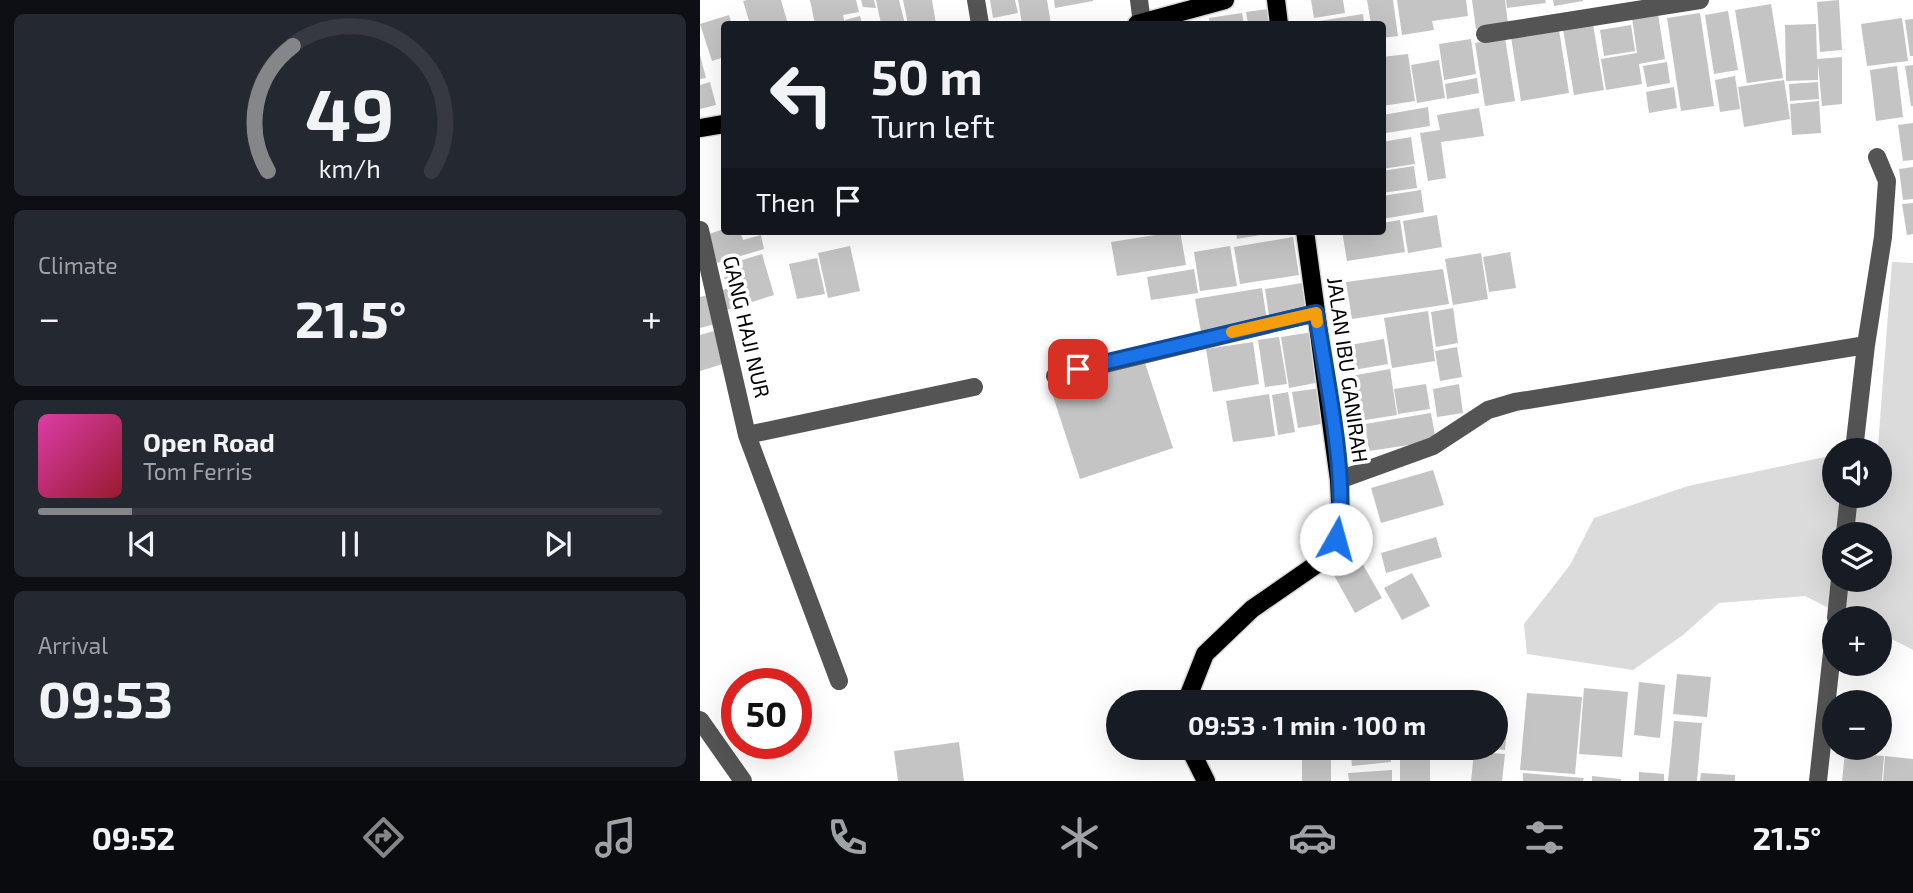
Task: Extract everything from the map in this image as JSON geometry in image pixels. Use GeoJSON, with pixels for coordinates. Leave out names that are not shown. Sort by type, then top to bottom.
{"type":"FeatureCollection","features":[{"type":"Feature","properties":{"kind":"main road"},"geometry":{"type":"LineString","coordinates":[[1150,21],[1225,0]]}},
{"type":"Feature","properties":{"kind":"main road"},"geometry":{"type":"LineString","coordinates":[[1276,0],[1279,21]]}},
{"type":"Feature","properties":{"kind":"main road"},"geometry":{"type":"LineString","coordinates":[[700,128],[721,124]]}},
{"type":"Feature","properties":{"kind":"main road","name":"JALAN IBU GANIRAH"},"geometry":{"type":"LineString","coordinates":[[1191,690],[1205,654],[1229,628],[1328,554],[1341,524],[1339,480],[1306,235]]}},
{"type":"Feature","properties":{"kind":"main road"},"geometry":{"type":"LineString","coordinates":[[1196,760],[1206,781]]}},
{"type":"Feature","properties":{"kind":"street"},"geometry":{"type":"LineString","coordinates":[[976,0],[980,21]]}},
{"type":"Feature","properties":{"kind":"street"},"geometry":{"type":"LineString","coordinates":[[1139,0],[1139,21]]}},
{"type":"Feature","properties":{"kind":"street"},"geometry":{"type":"LineString","coordinates":[[1485,34],[1700,0]]}},
{"type":"Feature","properties":{"kind":"street"},"geometry":{"type":"LineString","coordinates":[[1855,438],[1885,215],[1887,181],[1877,157]]}},
{"type":"Feature","properties":{"kind":"street","name":"GANG HAJI NUR"},"geometry":{"type":"LineString","coordinates":[[700,230],[747,435],[839,681]]}},
{"type":"Feature","properties":{"kind":"street"},"geometry":{"type":"LineString","coordinates":[[1055,376],[1316,313]]}},
{"type":"Feature","properties":{"kind":"street"},"geometry":{"type":"LineString","coordinates":[[1339,480],[1433,446],[1488,410],[1515,402],[1866,345]]}},
{"type":"Feature","properties":{"kind":"street"},"geometry":{"type":"LineString","coordinates":[[747,435],[974,387]]}},
{"type":"Feature","properties":{"kind":"street"},"geometry":{"type":"LineString","coordinates":[[1818,781],[1829,676]]}},
{"type":"Feature","properties":{"kind":"street"},"geometry":{"type":"LineString","coordinates":[[700,720],[743,781]]}},
{"type":"Feature","properties":{"kind":"shaded area"},"geometry":{"type":"Polygon","coordinates":[[[1892,262],[1913,263],[1913,650],[1892,639],[1892,606],[1825,606],[1805,596],[1719,603],[1683,635],[1633,670],[1527,654],[1524,624],[1570,565],[1594,518],[1688,486],[1822,458],[1822,508],[1892,508],[1892,438],[1879,438],[1892,262]]]}},
{"type":"Feature","properties":{"kind":"building"},"geometry":{"type":"Polygon","coordinates":[[[781,0],[787,21],[749,21],[743,1],[781,0]]]}},
{"type":"Feature","properties":{"kind":"building"},"geometry":{"type":"Polygon","coordinates":[[[810,0],[856,0],[859,12],[843,15],[844,21],[814,21],[810,0]]]}},
{"type":"Feature","properties":{"kind":"building"},"geometry":{"type":"Polygon","coordinates":[[[861,0],[874,0],[876,8],[863,7],[861,0]]]}},
{"type":"Feature","properties":{"kind":"building"},"geometry":{"type":"Polygon","coordinates":[[[876,0],[899,0],[904,21],[880,21],[876,0]]]}},
{"type":"Feature","properties":{"kind":"building"},"geometry":{"type":"Polygon","coordinates":[[[903,0],[932,0],[936,21],[907,21],[903,0]]]}},
{"type":"Feature","properties":{"kind":"building"},"geometry":{"type":"Polygon","coordinates":[[[990,0],[1015,0],[1018,13],[993,18],[990,0]]]}},
{"type":"Feature","properties":{"kind":"building"},"geometry":{"type":"Polygon","coordinates":[[[1018,0],[1047,0],[1050,21],[1022,21],[1018,0]]]}},
{"type":"Feature","properties":{"kind":"building"},"geometry":{"type":"Polygon","coordinates":[[[1054,0],[1093,0],[1093,1],[1055,8],[1054,0]]]}},
{"type":"Feature","properties":{"kind":"building"},"geometry":{"type":"Polygon","coordinates":[[[1311,0],[1343,0],[1345,13],[1314,18],[1311,0]]]}},
{"type":"Feature","properties":{"kind":"building"},"geometry":{"type":"Polygon","coordinates":[[[1367,0],[1393,0],[1398,36],[1386,38],[1386,21],[1370,21],[1367,0]]]}},
{"type":"Feature","properties":{"kind":"building"},"geometry":{"type":"Polygon","coordinates":[[[1397,0],[1466,0],[1468,16],[1432,21],[1434,30],[1402,35],[1397,0]]]}},
{"type":"Feature","properties":{"kind":"building"},"geometry":{"type":"Polygon","coordinates":[[[1472,0],[1505,0],[1508,24],[1476,29],[1472,0]]]}},
{"type":"Feature","properties":{"kind":"building"},"geometry":{"type":"Polygon","coordinates":[[[1506,0],[1545,0],[1546,3],[1507,8],[1506,0]]]}},
{"type":"Feature","properties":{"kind":"building"},"geometry":{"type":"Polygon","coordinates":[[[1553,0],[1583,0],[1583,1],[1554,6],[1553,0]]]}},
{"type":"Feature","properties":{"kind":"building"},"geometry":{"type":"Polygon","coordinates":[[[1839,0],[1842,50],[1820,52],[1817,2],[1839,0]]]}},
{"type":"Feature","properties":{"kind":"building"},"geometry":{"type":"Polygon","coordinates":[[[1771,4],[1783,78],[1747,83],[1735,10],[1771,4]]]}},
{"type":"Feature","properties":{"kind":"building"},"geometry":{"type":"Polygon","coordinates":[[[1268,9],[1270,21],[1248,21],[1246,12],[1268,9]]]}},
{"type":"Feature","properties":{"kind":"building"},"geometry":{"type":"Polygon","coordinates":[[[1728,11],[1738,70],[1714,74],[1705,15],[1728,11]]]}},
{"type":"Feature","properties":{"kind":"building"},"geometry":{"type":"Polygon","coordinates":[[[1242,13],[1243,21],[1210,21],[1209,18],[1242,13]]]}},
{"type":"Feature","properties":{"kind":"building"},"geometry":{"type":"Polygon","coordinates":[[[1700,13],[1714,106],[1681,111],[1667,18],[1700,13]]]}},
{"type":"Feature","properties":{"kind":"building"},"geometry":{"type":"Polygon","coordinates":[[[1363,14],[1364,21],[1319,21],[1363,14]]]}},
{"type":"Feature","properties":{"kind":"building"},"geometry":{"type":"Polygon","coordinates":[[[1658,14],[1665,59],[1639,64],[1642,84],[1606,90],[1601,59],[1637,53],[1632,18],[1658,14]]]}},
{"type":"Feature","properties":{"kind":"building"},"geometry":{"type":"Polygon","coordinates":[[[729,15],[731,21],[721,21],[721,58],[712,61],[700,24],[729,15]]]}},
{"type":"Feature","properties":{"kind":"building"},"geometry":{"type":"Polygon","coordinates":[[[860,16],[861,21],[845,21],[860,16]]]}},
{"type":"Feature","properties":{"kind":"building"},"geometry":{"type":"Polygon","coordinates":[[[1902,18],[1908,61],[1867,66],[1861,24],[1902,18]]]}},
{"type":"Feature","properties":{"kind":"building"},"geometry":{"type":"Polygon","coordinates":[[[1913,19],[1913,56],[1910,56],[1905,20],[1913,19]]]}},
{"type":"Feature","properties":{"kind":"building"},"geometry":{"type":"Polygon","coordinates":[[[1593,24],[1604,90],[1574,95],[1563,29],[1593,24]]]}},
{"type":"Feature","properties":{"kind":"building"},"geometry":{"type":"Polygon","coordinates":[[[1816,24],[1817,59],[1842,57],[1842,104],[1822,106],[1818,64],[1818,80],[1786,81],[1785,25],[1816,24]]]}},
{"type":"Feature","properties":{"kind":"building"},"geometry":{"type":"Polygon","coordinates":[[[1631,25],[1635,51],[1604,56],[1600,30],[1631,25]]]}},
{"type":"Feature","properties":{"kind":"building"},"geometry":{"type":"Polygon","coordinates":[[[1559,30],[1569,93],[1521,101],[1511,37],[1559,30]]]}},
{"type":"Feature","properties":{"kind":"building"},"geometry":{"type":"Polygon","coordinates":[[[1505,38],[1515,101],[1485,106],[1475,43],[1505,38]]]}},
{"type":"Feature","properties":{"kind":"building"},"geometry":{"type":"Polygon","coordinates":[[[1471,39],[1476,74],[1444,80],[1439,44],[1471,39]]]}},
{"type":"Feature","properties":{"kind":"building"},"geometry":{"type":"Polygon","coordinates":[[[1408,54],[1415,101],[1386,105],[1386,57],[1408,54]]]}},
{"type":"Feature","properties":{"kind":"building"},"geometry":{"type":"Polygon","coordinates":[[[700,55],[706,78],[700,79],[700,55]]]}},
{"type":"Feature","properties":{"kind":"building"},"geometry":{"type":"Polygon","coordinates":[[[1439,60],[1445,98],[1417,103],[1411,65],[1439,60]]]}},
{"type":"Feature","properties":{"kind":"building"},"geometry":{"type":"Polygon","coordinates":[[[1667,62],[1670,83],[1647,87],[1643,66],[1667,62]]]}},
{"type":"Feature","properties":{"kind":"building"},"geometry":{"type":"Polygon","coordinates":[[[1913,65],[1913,106],[1911,106],[1905,66],[1913,65]]]}},
{"type":"Feature","properties":{"kind":"building"},"geometry":{"type":"Polygon","coordinates":[[[1897,66],[1903,117],[1876,121],[1870,70],[1897,66]]]}},
{"type":"Feature","properties":{"kind":"building"},"geometry":{"type":"Polygon","coordinates":[[[1735,76],[1740,109],[1720,112],[1715,80],[1735,76]]]}},
{"type":"Feature","properties":{"kind":"building"},"geometry":{"type":"Polygon","coordinates":[[[1477,78],[1479,93],[1447,99],[1445,84],[1477,78]]]}},
{"type":"Feature","properties":{"kind":"building"},"geometry":{"type":"Polygon","coordinates":[[[1784,80],[1790,119],[1744,127],[1738,87],[1784,80]]]}},
{"type":"Feature","properties":{"kind":"building"},"geometry":{"type":"Polygon","coordinates":[[[710,82],[716,105],[700,109],[700,85],[710,82]]]}},
{"type":"Feature","properties":{"kind":"building"},"geometry":{"type":"Polygon","coordinates":[[[1818,82],[1819,99],[1790,101],[1789,84],[1818,82]]]}},
{"type":"Feature","properties":{"kind":"building"},"geometry":{"type":"Polygon","coordinates":[[[1674,87],[1677,108],[1649,113],[1646,92],[1674,87]]]}},
{"type":"Feature","properties":{"kind":"building"},"geometry":{"type":"Polygon","coordinates":[[[1819,101],[1821,133],[1792,135],[1790,104],[1819,101]]]}},
{"type":"Feature","properties":{"kind":"building"},"geometry":{"type":"Polygon","coordinates":[[[1428,107],[1430,126],[1386,133],[1386,114],[1428,107]]]}},
{"type":"Feature","properties":{"kind":"building"},"geometry":{"type":"Polygon","coordinates":[[[1479,108],[1484,136],[1441,142],[1446,178],[1428,181],[1420,133],[1440,130],[1437,115],[1479,108]]]}},
{"type":"Feature","properties":{"kind":"building"},"geometry":{"type":"Polygon","coordinates":[[[1913,123],[1913,160],[1903,161],[1898,125],[1913,123]]]}},
{"type":"Feature","properties":{"kind":"building"},"geometry":{"type":"Polygon","coordinates":[[[1411,137],[1415,164],[1386,168],[1386,141],[1411,137]]]}},
{"type":"Feature","properties":{"kind":"building"},"geometry":{"type":"Polygon","coordinates":[[[1414,166],[1417,188],[1386,192],[1386,170],[1414,166]]]}},
{"type":"Feature","properties":{"kind":"building"},"geometry":{"type":"Polygon","coordinates":[[[1913,167],[1913,199],[1903,200],[1899,169],[1913,167]]]}},
{"type":"Feature","properties":{"kind":"building"},"geometry":{"type":"Polygon","coordinates":[[[1421,190],[1424,212],[1386,218],[1386,195],[1421,190]]]}},
{"type":"Feature","properties":{"kind":"building"},"geometry":{"type":"Polygon","coordinates":[[[1913,203],[1913,234],[1907,235],[1902,204],[1913,203]]]}},
{"type":"Feature","properties":{"kind":"building"},"geometry":{"type":"Polygon","coordinates":[[[1437,215],[1442,247],[1408,253],[1403,221],[1437,215]]]}},
{"type":"Feature","properties":{"kind":"building"},"geometry":{"type":"Polygon","coordinates":[[[1400,220],[1405,252],[1347,261],[1343,235],[1386,235],[1386,222],[1400,220]]]}},
{"type":"Feature","properties":{"kind":"building"},"geometry":{"type":"Polygon","coordinates":[[[721,230],[721,235],[741,235],[743,240],[761,235],[764,249],[717,263],[709,234],[721,230]]]}},
{"type":"Feature","properties":{"kind":"building"},"geometry":{"type":"Polygon","coordinates":[[[1155,235],[1181,235],[1186,265],[1117,276],[1111,242],[1155,235]]]}},
{"type":"Feature","properties":{"kind":"building"},"geometry":{"type":"Polygon","coordinates":[[[1236,235],[1260,235],[1237,239],[1236,235]]]}},
{"type":"Feature","properties":{"kind":"building"},"geometry":{"type":"Polygon","coordinates":[[[1293,237],[1299,275],[1240,284],[1234,247],[1293,237]]]}},
{"type":"Feature","properties":{"kind":"building"},"geometry":{"type":"Polygon","coordinates":[[[850,246],[860,291],[828,298],[818,253],[850,246]]]}},
{"type":"Feature","properties":{"kind":"building"},"geometry":{"type":"Polygon","coordinates":[[[1230,246],[1237,286],[1200,291],[1194,252],[1230,246]]]}},
{"type":"Feature","properties":{"kind":"building"},"geometry":{"type":"Polygon","coordinates":[[[1510,252],[1516,288],[1489,292],[1483,257],[1510,252]]]}},
{"type":"Feature","properties":{"kind":"building"},"geometry":{"type":"Polygon","coordinates":[[[1481,253],[1488,299],[1453,305],[1445,259],[1481,253]]]}},
{"type":"Feature","properties":{"kind":"building"},"geometry":{"type":"Polygon","coordinates":[[[762,254],[774,295],[726,310],[720,291],[728,288],[724,277],[739,273],[736,262],[762,254]]]}},
{"type":"Feature","properties":{"kind":"building"},"geometry":{"type":"Polygon","coordinates":[[[817,258],[825,294],[797,299],[789,264],[817,258]]]}},
{"type":"Feature","properties":{"kind":"building"},"geometry":{"type":"Polygon","coordinates":[[[1194,269],[1198,293],[1151,300],[1147,277],[1194,269]]]}},
{"type":"Feature","properties":{"kind":"building"},"geometry":{"type":"Polygon","coordinates":[[[1443,269],[1449,304],[1352,319],[1346,282],[1443,269]]]}},
{"type":"Feature","properties":{"kind":"building"},"geometry":{"type":"Polygon","coordinates":[[[1302,283],[1306,310],[1269,316],[1265,289],[1302,283]]]}},
{"type":"Feature","properties":{"kind":"building"},"geometry":{"type":"Polygon","coordinates":[[[1262,288],[1267,321],[1201,332],[1195,299],[1262,288]]]}},
{"type":"Feature","properties":{"kind":"building"},"geometry":{"type":"Polygon","coordinates":[[[708,295],[715,324],[700,328],[700,297],[708,295]]]}},
{"type":"Feature","properties":{"kind":"building"},"geometry":{"type":"Polygon","coordinates":[[[1453,308],[1458,343],[1436,347],[1431,312],[1453,308]]]}},
{"type":"Feature","properties":{"kind":"building"},"geometry":{"type":"Polygon","coordinates":[[[1428,311],[1435,361],[1392,368],[1384,318],[1428,311]]]}},
{"type":"Feature","properties":{"kind":"building"},"geometry":{"type":"Polygon","coordinates":[[[714,331],[723,364],[700,371],[700,335],[714,331]]]}},
{"type":"Feature","properties":{"kind":"building"},"geometry":{"type":"Polygon","coordinates":[[[1313,332],[1321,382],[1289,388],[1281,337],[1313,332]]]}},
{"type":"Feature","properties":{"kind":"building"},"geometry":{"type":"Polygon","coordinates":[[[1279,337],[1287,384],[1265,387],[1258,340],[1279,337]]]}},
{"type":"Feature","properties":{"kind":"building"},"geometry":{"type":"Polygon","coordinates":[[[1384,339],[1388,364],[1348,371],[1344,346],[1384,339]]]}},
{"type":"Feature","properties":{"kind":"building"},"geometry":{"type":"Polygon","coordinates":[[[1253,342],[1259,384],[1213,392],[1206,349],[1253,342]]]}},
{"type":"Feature","properties":{"kind":"building"},"geometry":{"type":"Polygon","coordinates":[[[1457,347],[1462,377],[1440,381],[1435,351],[1457,347]]]}},
{"type":"Feature","properties":{"kind":"building"},"geometry":{"type":"Polygon","coordinates":[[[1144,360],[1173,448],[1080,479],[1051,390],[1144,360]]]}},
{"type":"Feature","properties":{"kind":"building"},"geometry":{"type":"Polygon","coordinates":[[[1390,369],[1397,415],[1359,421],[1351,376],[1390,369]]]}},
{"type":"Feature","properties":{"kind":"building"},"geometry":{"type":"Polygon","coordinates":[[[1426,384],[1430,409],[1398,414],[1394,389],[1426,384]]]}},
{"type":"Feature","properties":{"kind":"building"},"geometry":{"type":"Polygon","coordinates":[[[1459,384],[1463,413],[1437,417],[1433,389],[1459,384]]]}},
{"type":"Feature","properties":{"kind":"building"},"geometry":{"type":"Polygon","coordinates":[[[1321,388],[1327,423],[1298,428],[1292,392],[1321,388]]]}},
{"type":"Feature","properties":{"kind":"building"},"geometry":{"type":"Polygon","coordinates":[[[1288,392],[1295,432],[1278,435],[1272,395],[1288,392]]]}},
{"type":"Feature","properties":{"kind":"building"},"geometry":{"type":"Polygon","coordinates":[[[1269,394],[1275,436],[1233,442],[1226,401],[1269,394]]]}},
{"type":"Feature","properties":{"kind":"building"},"geometry":{"type":"Polygon","coordinates":[[[1431,413],[1436,441],[1369,451],[1365,424],[1431,413]]]}},
{"type":"Feature","properties":{"kind":"building"},"geometry":{"type":"Polygon","coordinates":[[[1433,470],[1444,505],[1381,523],[1371,488],[1433,470]]]}},
{"type":"Feature","properties":{"kind":"building"},"geometry":{"type":"Polygon","coordinates":[[[1436,537],[1442,557],[1386,573],[1381,553],[1436,537]]]}},
{"type":"Feature","properties":{"kind":"building"},"geometry":{"type":"Polygon","coordinates":[[[1358,556],[1382,598],[1355,613],[1331,570],[1358,556]]]}},
{"type":"Feature","properties":{"kind":"building"},"geometry":{"type":"Polygon","coordinates":[[[1412,573],[1430,606],[1402,620],[1384,588],[1412,573]]]}},
{"type":"Feature","properties":{"kind":"building"},"geometry":{"type":"Polygon","coordinates":[[[1677,674],[1711,677],[1707,717],[1673,714],[1677,674]]]}},
{"type":"Feature","properties":{"kind":"building"},"geometry":{"type":"Polygon","coordinates":[[[1639,682],[1665,685],[1660,738],[1634,735],[1639,682]]]}},
{"type":"Feature","properties":{"kind":"building"},"geometry":{"type":"Polygon","coordinates":[[[1584,688],[1628,692],[1622,757],[1579,754],[1584,688]]]}},
{"type":"Feature","properties":{"kind":"building"},"geometry":{"type":"Polygon","coordinates":[[[1527,693],[1582,697],[1575,774],[1520,770],[1527,693]]]}},
{"type":"Feature","properties":{"kind":"building"},"geometry":{"type":"Polygon","coordinates":[[[1674,721],[1702,723],[1697,781],[1668,781],[1674,721]]]}},
{"type":"Feature","properties":{"kind":"building"},"geometry":{"type":"Polygon","coordinates":[[[959,742],[964,781],[898,781],[894,751],[959,742]]]}},
{"type":"Feature","properties":{"kind":"building"},"geometry":{"type":"Polygon","coordinates":[[[1892,757],[1913,759],[1913,781],[1883,781],[1885,760],[1892,760],[1892,757]]]}},
{"type":"Feature","properties":{"kind":"building"},"geometry":{"type":"Polygon","coordinates":[[[1302,760],[1331,760],[1331,781],[1302,781],[1302,760]]]}},
{"type":"Feature","properties":{"kind":"building"},"geometry":{"type":"Polygon","coordinates":[[[1351,760],[1391,760],[1391,762],[1352,766],[1351,760]]]}},
{"type":"Feature","properties":{"kind":"building"},"geometry":{"type":"Polygon","coordinates":[[[1400,760],[1430,760],[1430,781],[1400,781],[1400,760]]]}},
{"type":"Feature","properties":{"kind":"building"},"geometry":{"type":"Polygon","coordinates":[[[1473,760],[1504,760],[1502,781],[1471,781],[1473,760]]]}},
{"type":"Feature","properties":{"kind":"building"},"geometry":{"type":"Polygon","coordinates":[[[1844,760],[1884,760],[1882,781],[1842,781],[1844,760]]]}},
{"type":"Feature","properties":{"kind":"building"},"geometry":{"type":"Polygon","coordinates":[[[1392,770],[1392,781],[1349,781],[1348,773],[1392,770]]]}},
{"type":"Feature","properties":{"kind":"building"},"geometry":{"type":"Polygon","coordinates":[[[1639,772],[1664,774],[1664,781],[1639,781],[1639,772]]]}},
{"type":"Feature","properties":{"kind":"building"},"geometry":{"type":"Polygon","coordinates":[[[1523,773],[1584,778],[1583,781],[1523,781],[1523,773]]]}},
{"type":"Feature","properties":{"kind":"building"},"geometry":{"type":"Polygon","coordinates":[[[1701,773],[1735,775],[1735,781],[1700,781],[1701,773]]]}},
{"type":"Feature","properties":{"kind":"building"},"geometry":{"type":"Polygon","coordinates":[[[1592,776],[1621,779],[1621,781],[1592,781],[1592,776]]]}},
{"type":"Feature","properties":{"kind":"slow traffic"},"geometry":{"type":"LineString","coordinates":[[1232,332],[1316,313],[1317,322]]}},
{"type":"Feature","properties":{"kind":"route"},"geometry":{"type":"LineString","coordinates":[[1078,369],[1316,313],[1339,480],[1341,524],[1336,539]]}}]}
